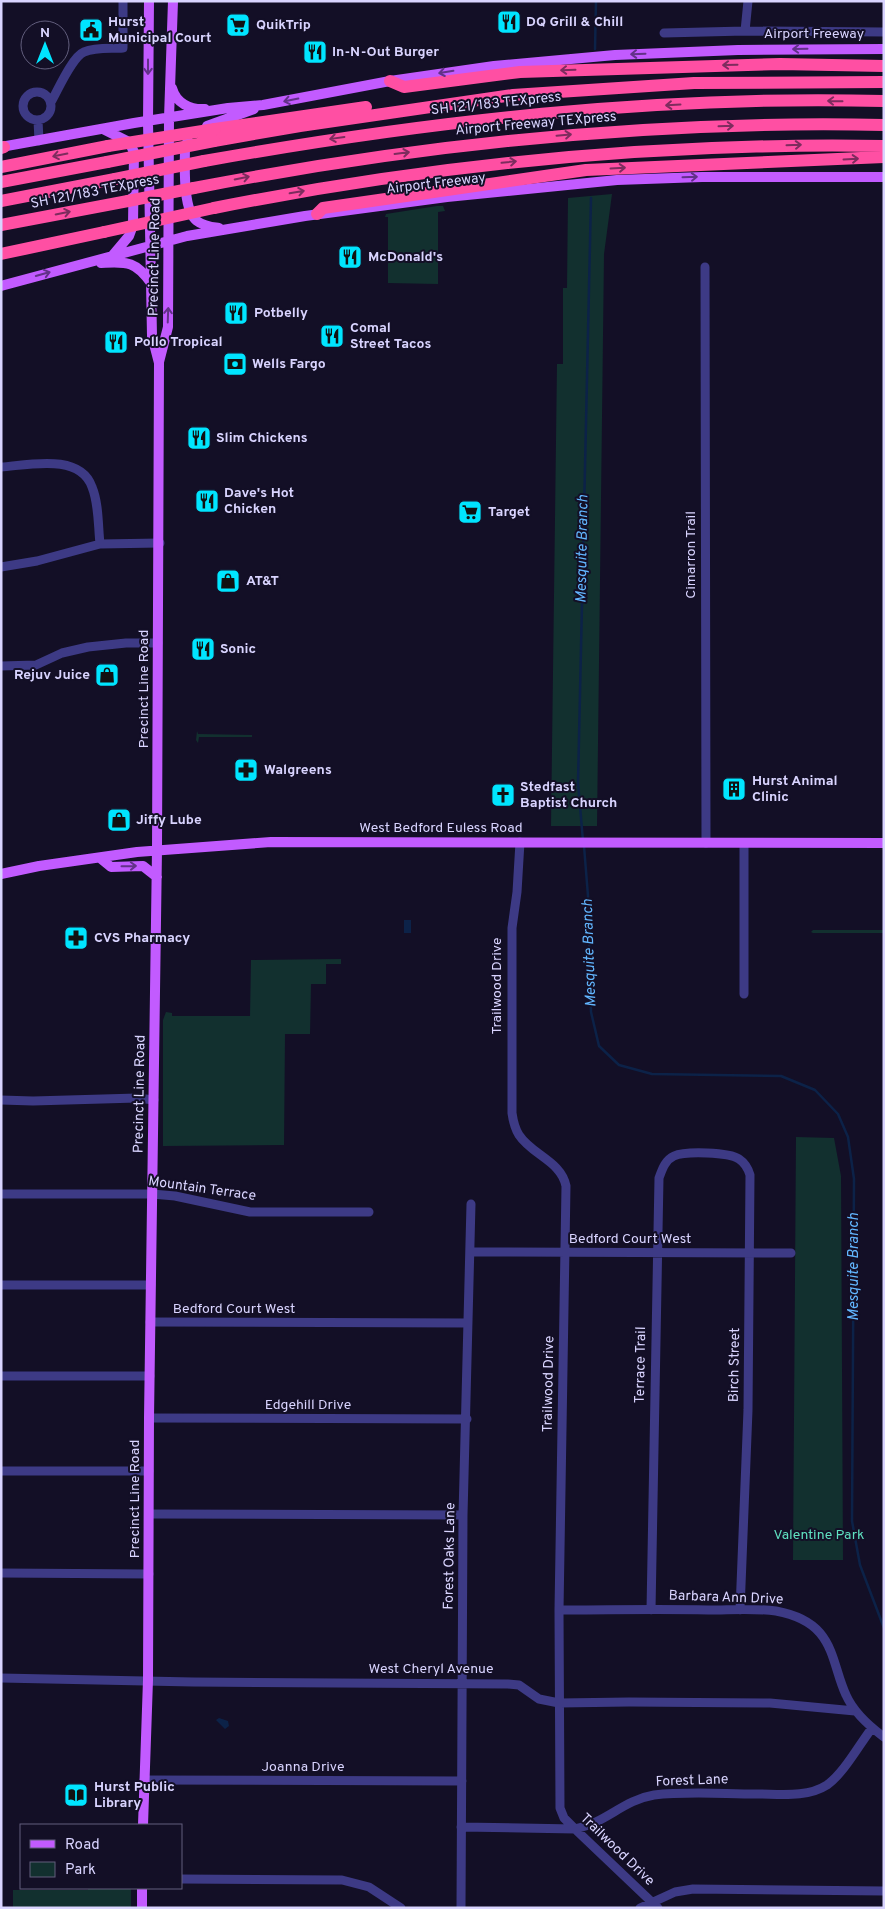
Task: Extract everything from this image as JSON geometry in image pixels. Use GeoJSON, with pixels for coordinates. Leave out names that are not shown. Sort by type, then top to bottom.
{"type":"FeatureCollection","features":[{"type":"Feature","properties":{"kind":"highway"},"geometry":{"type":"LineString","coordinates":[[390,81],[404,87],[520,72],[771,64],[884,66]]}},
{"type":"Feature","properties":{"kind":"highway"},"geometry":{"type":"LineString","coordinates":[[1,167],[108,146],[300,126],[513,95],[694,84],[884,82]]}},
{"type":"Feature","properties":{"kind":"highway","name":"SH 121/183 TEXpress"},"geometry":{"type":"LineString","coordinates":[[4,200],[204,161],[384,131],[515,116],[622,107],[728,102],[884,101]]}},
{"type":"Feature","properties":{"kind":"highway","name":"Airport Freeway TEXpress"},"geometry":{"type":"LineString","coordinates":[[194,188],[391,154],[523,139],[628,131],[734,126],[884,125]]}},
{"type":"Feature","properties":{"kind":"highway"},"geometry":{"type":"LineString","coordinates":[[1,182],[106,162],[215,135]]}},
{"type":"Feature","properties":{"kind":"highway","name":"Airport Freeway"},"geometry":{"type":"LineString","coordinates":[[1,254],[214,208],[391,176],[549,158],[662,149],[803,145],[884,146]]}},
{"type":"Feature","properties":{"kind":"highway"},"geometry":{"type":"LineString","coordinates":[[316,214],[323,208],[586,170],[884,157]]}},
{"type":"Feature","properties":{"kind":"highway","name":"SH 121/183 TEXpress"},"geometry":{"type":"LineString","coordinates":[[1,226],[194,188]]}},
{"type":"Feature","properties":{"kind":"main road","name":"Precinct Line Road"},"geometry":{"type":"LineString","coordinates":[[143,1824],[148,1680],[150,1322],[160,544],[159,363],[152,336],[150,245],[149,1]]}},
{"type":"Feature","properties":{"kind":"main road","name":"Precinct Line Road"},"geometry":{"type":"LineString","coordinates":[[159,363],[168,328],[170,84],[173,1]]}},
{"type":"Feature","properties":{"kind":"main road","name":"Airport Freeway"},"geometry":{"type":"LineString","coordinates":[[2,147],[228,108],[258,105],[390,81],[494,66],[615,54],[724,50],[884,49]]}},
{"type":"Feature","properties":{"kind":"main road"},"geometry":{"type":"LineString","coordinates":[[170,84],[174,95],[181,103],[196,110],[228,108]]}},
{"type":"Feature","properties":{"kind":"main road"},"geometry":{"type":"LineString","coordinates":[[223,230],[199,223],[192,217],[186,197],[184,146],[199,129],[252,111],[258,105]]}},
{"type":"Feature","properties":{"kind":"main road"},"geometry":{"type":"LineString","coordinates":[[102,129],[129,142],[134,152],[133,225],[129,236],[112,256]]}},
{"type":"Feature","properties":{"kind":"main road","name":"Airport Freeway"},"geometry":{"type":"LineString","coordinates":[[1,286],[169,240],[316,214],[447,197],[594,181],[702,177],[884,177]]}},
{"type":"Feature","properties":{"kind":"main road"},"geometry":{"type":"LineString","coordinates":[[85,263],[122,262],[136,266],[151,284]]}},
{"type":"Feature","properties":{"kind":"main road","name":"West Bedford Euless Road"},"geometry":{"type":"LineString","coordinates":[[1,874],[40,866],[157,850],[271,842],[884,843]]}},
{"type":"Feature","properties":{"kind":"main road"},"geometry":{"type":"LineString","coordinates":[[100,858],[111,867],[142,866],[157,877]]}},
{"type":"Feature","properties":{"kind":"main road"},"geometry":{"type":"LineString","coordinates":[[142,1889],[142,1908]]}},
{"type":"Feature","properties":{"kind":"street"},"geometry":{"type":"LineString","coordinates":[[51,102],[46,94],[37,91],[28,94],[22,105],[24,113],[30,118],[43,119],[50,112],[51,102],[75,60],[82,53],[93,49],[123,48],[123,1]]}},
{"type":"Feature","properties":{"kind":"street"},"geometry":{"type":"LineString","coordinates":[[745,31],[748,1]]}},
{"type":"Feature","properties":{"kind":"street"},"geometry":{"type":"LineString","coordinates":[[664,33],[745,31],[884,32]]}},
{"type":"Feature","properties":{"kind":"street"},"geometry":{"type":"LineString","coordinates":[[38,120],[40,141]]}},
{"type":"Feature","properties":{"kind":"street","name":"Cimarron Trail"},"geometry":{"type":"LineString","coordinates":[[704,267],[706,843]]}},
{"type":"Feature","properties":{"kind":"street"},"geometry":{"type":"LineString","coordinates":[[1,467],[66,464],[85,474],[92,485],[100,544]]}},
{"type":"Feature","properties":{"kind":"street"},"geometry":{"type":"LineString","coordinates":[[1,567],[38,560],[100,544],[160,544]]}},
{"type":"Feature","properties":{"kind":"street"},"geometry":{"type":"LineString","coordinates":[[1,666],[36,664],[62,653],[88,647],[126,642],[158,643]]}},
{"type":"Feature","properties":{"kind":"street","name":"Trailwood Drive"},"geometry":{"type":"LineString","coordinates":[[520,842],[517,892],[511,936],[512,1113],[519,1136],[559,1170],[566,1186],[559,1610],[560,1808],[564,1818],[654,1905]]}},
{"type":"Feature","properties":{"kind":"street"},"geometry":{"type":"LineString","coordinates":[[744,843],[744,994]]}},
{"type":"Feature","properties":{"kind":"street"},"geometry":{"type":"LineString","coordinates":[[1,1100],[33,1102],[137,1098],[154,1100]]}},
{"type":"Feature","properties":{"kind":"street","name":"Terrace Trail"},"geometry":{"type":"LineString","coordinates":[[651,1610],[659,1178],[664,1165],[673,1157],[684,1154],[705,1154]]}},
{"type":"Feature","properties":{"kind":"street","name":"Birch Street"},"geometry":{"type":"LineString","coordinates":[[705,1154],[724,1154],[738,1158],[746,1165],[750,1175],[746,1486],[740,1610]]}},
{"type":"Feature","properties":{"kind":"street","name":"Mountain Terrace"},"geometry":{"type":"LineString","coordinates":[[1,1194],[152,1194],[175,1196],[250,1212],[369,1212]]}},
{"type":"Feature","properties":{"kind":"street","name":"Forest Oaks Lane"},"geometry":{"type":"LineString","coordinates":[[461,1908],[463,1515],[471,1204]]}},
{"type":"Feature","properties":{"kind":"street","name":"Bedford Court West"},"geometry":{"type":"LineString","coordinates":[[470,1252],[791,1253]]}},
{"type":"Feature","properties":{"kind":"street"},"geometry":{"type":"LineString","coordinates":[[1,1286],[151,1285]]}},
{"type":"Feature","properties":{"kind":"street","name":"Bedford Court West"},"geometry":{"type":"LineString","coordinates":[[150,1322],[468,1323]]}},
{"type":"Feature","properties":{"kind":"street"},"geometry":{"type":"LineString","coordinates":[[1,1376],[150,1376]]}},
{"type":"Feature","properties":{"kind":"street","name":"Edgehill Drive"},"geometry":{"type":"LineString","coordinates":[[150,1418],[466,1419]]}},
{"type":"Feature","properties":{"kind":"street"},"geometry":{"type":"LineString","coordinates":[[1,1471],[149,1471]]}},
{"type":"Feature","properties":{"kind":"street"},"geometry":{"type":"LineString","coordinates":[[149,1514],[463,1515]]}},
{"type":"Feature","properties":{"kind":"street"},"geometry":{"type":"LineString","coordinates":[[1,1573],[148,1574]]}},
{"type":"Feature","properties":{"kind":"street","name":"Barbara Ann Drive"},"geometry":{"type":"LineString","coordinates":[[559,1610],[740,1610],[776,1611],[788,1614],[808,1622],[819,1632],[836,1660],[846,1696],[855,1711],[884,1737]]}},
{"type":"Feature","properties":{"kind":"street","name":"West Cheryl Avenue"},"geometry":{"type":"LineString","coordinates":[[1,1678],[519,1685],[539,1698],[560,1703],[770,1703],[855,1711]]}},
{"type":"Feature","properties":{"kind":"street","name":"Forest Lane"},"geometry":{"type":"LineString","coordinates":[[461,1827],[575,1829],[590,1826],[622,1806],[653,1796],[807,1792],[818,1789],[836,1778],[872,1728]]}},
{"type":"Feature","properties":{"kind":"street","name":"Joanna Drive"},"geometry":{"type":"LineString","coordinates":[[144,1780],[462,1781]]}},
{"type":"Feature","properties":{"kind":"street"},"geometry":{"type":"LineString","coordinates":[[182,1879],[348,1881],[369,1887],[401,1908]]}},
{"type":"Feature","properties":{"kind":"street"},"geometry":{"type":"LineString","coordinates":[[640,1908],[654,1905],[675,1892],[693,1889],[884,1892]]}},
{"type":"Feature","properties":{"kind":"green space"},"geometry":{"type":"Polygon","coordinates":[[[612,194],[604,254],[597,826],[551,826],[557,364],[563,364],[563,288],[567,288],[568,198],[612,194]]]}},
{"type":"Feature","properties":{"kind":"green space"},"geometry":{"type":"Polygon","coordinates":[[[443,206],[445,211],[438,212],[438,284],[388,283],[388,217],[385,217],[386,214],[443,206]]]}},
{"type":"Feature","properties":{"kind":"green space"},"geometry":{"type":"Polygon","coordinates":[[[197,731],[198,734],[252,735],[252,737],[199,737],[198,743],[196,740],[197,731]]]}},
{"type":"Feature","properties":{"kind":"green space"},"geometry":{"type":"Polygon","coordinates":[[[813,930],[884,930],[884,933],[813,933],[811,932],[813,930]]]}},
{"type":"Feature","properties":{"kind":"green space"},"geometry":{"type":"Polygon","coordinates":[[[341,959],[341,964],[326,964],[326,984],[311,984],[310,1034],[285,1034],[284,1145],[163,1146],[163,1020],[166,1012],[172,1013],[172,1016],[250,1016],[251,960],[341,959]]]}},
{"type":"Feature","properties":{"kind":"green space","name":"Valentine Park"},"geometry":{"type":"Polygon","coordinates":[[[796,1137],[834,1138],[841,1176],[843,1560],[793,1560],[796,1137]]]}},
{"type":"Feature","properties":{"kind":"green space"},"geometry":{"type":"Polygon","coordinates":[[[131,1889],[131,1908],[13,1908],[13,1890],[131,1889]]]}},
{"type":"Feature","properties":{"kind":"water"},"geometry":{"type":"Polygon","coordinates":[[[404,920],[411,920],[411,933],[404,933],[404,920]]]}},
{"type":"Feature","properties":{"kind":"water"},"geometry":{"type":"Polygon","coordinates":[[[219,1718],[228,1721],[229,1726],[225,1729],[216,1720],[219,1718]]]}},
{"type":"Feature","properties":{"kind":"waterway","name":"Mesquite Branch"},"geometry":{"type":"LineString","coordinates":[[595,49],[596,1]]}},
{"type":"Feature","properties":{"kind":"waterway","name":"Mesquite Branch"},"geometry":{"type":"LineString","coordinates":[[583,841],[578,783],[591,198]]}},
{"type":"Feature","properties":{"kind":"waterway","name":"Mesquite Branch"},"geometry":{"type":"LineString","coordinates":[[584,846],[588,896],[591,1012],[599,1046],[619,1065],[652,1074],[781,1076],[815,1090],[838,1114],[848,1137],[854,1179],[852,1521],[860,1565],[884,1628]]}},
{"type":"Feature","properties":{"kind":"place","name":"DQ Grill & Chill"},"geometry":{"type":"Point","coordinates":[509,22]}},
{"type":"Feature","properties":{"kind":"place","name":"QuikTrip"},"geometry":{"type":"Point","coordinates":[238,25]}},
{"type":"Feature","properties":{"kind":"place","name":"Hurst Municipal Court"},"geometry":{"type":"Point","coordinates":[91,30]}},
{"type":"Feature","properties":{"kind":"place","name":"In-N-Out Burger"},"geometry":{"type":"Point","coordinates":[315,52]}},
{"type":"Feature","properties":{"kind":"place","name":"McDonald's"},"geometry":{"type":"Point","coordinates":[350,257]}},
{"type":"Feature","properties":{"kind":"place","name":"Potbelly"},"geometry":{"type":"Point","coordinates":[236,313]}},
{"type":"Feature","properties":{"kind":"place","name":"Comal Street Tacos"},"geometry":{"type":"Point","coordinates":[332,336]}},
{"type":"Feature","properties":{"kind":"place","name":"Pollo Tropical"},"geometry":{"type":"Point","coordinates":[116,342]}},
{"type":"Feature","properties":{"kind":"place","name":"Wells Fargo"},"geometry":{"type":"Point","coordinates":[235,364]}},
{"type":"Feature","properties":{"kind":"place","name":"Slim Chickens"},"geometry":{"type":"Point","coordinates":[199,438]}},
{"type":"Feature","properties":{"kind":"place","name":"Dave's Hot Chicken"},"geometry":{"type":"Point","coordinates":[207,501]}},
{"type":"Feature","properties":{"kind":"place","name":"Target"},"geometry":{"type":"Point","coordinates":[470,512]}},
{"type":"Feature","properties":{"kind":"place","name":"AT&T"},"geometry":{"type":"Point","coordinates":[228,581]}},
{"type":"Feature","properties":{"kind":"place","name":"Sonic"},"geometry":{"type":"Point","coordinates":[203,649]}},
{"type":"Feature","properties":{"kind":"place","name":"Rejuv Juice"},"geometry":{"type":"Point","coordinates":[107,675]}},
{"type":"Feature","properties":{"kind":"place","name":"Walgreens"},"geometry":{"type":"Point","coordinates":[246,770]}},
{"type":"Feature","properties":{"kind":"place","name":"Hurst Animal Clinic"},"geometry":{"type":"Point","coordinates":[734,789]}},
{"type":"Feature","properties":{"kind":"place","name":"Stedfast Baptist Church"},"geometry":{"type":"Point","coordinates":[503,795]}},
{"type":"Feature","properties":{"kind":"place","name":"Jiffy Lube"},"geometry":{"type":"Point","coordinates":[119,820]}},
{"type":"Feature","properties":{"kind":"place","name":"CVS Pharmacy"},"geometry":{"type":"Point","coordinates":[76,938]}},
{"type":"Feature","properties":{"kind":"place","name":"Hurst Public Library"},"geometry":{"type":"Point","coordinates":[76,1795]}}]}
